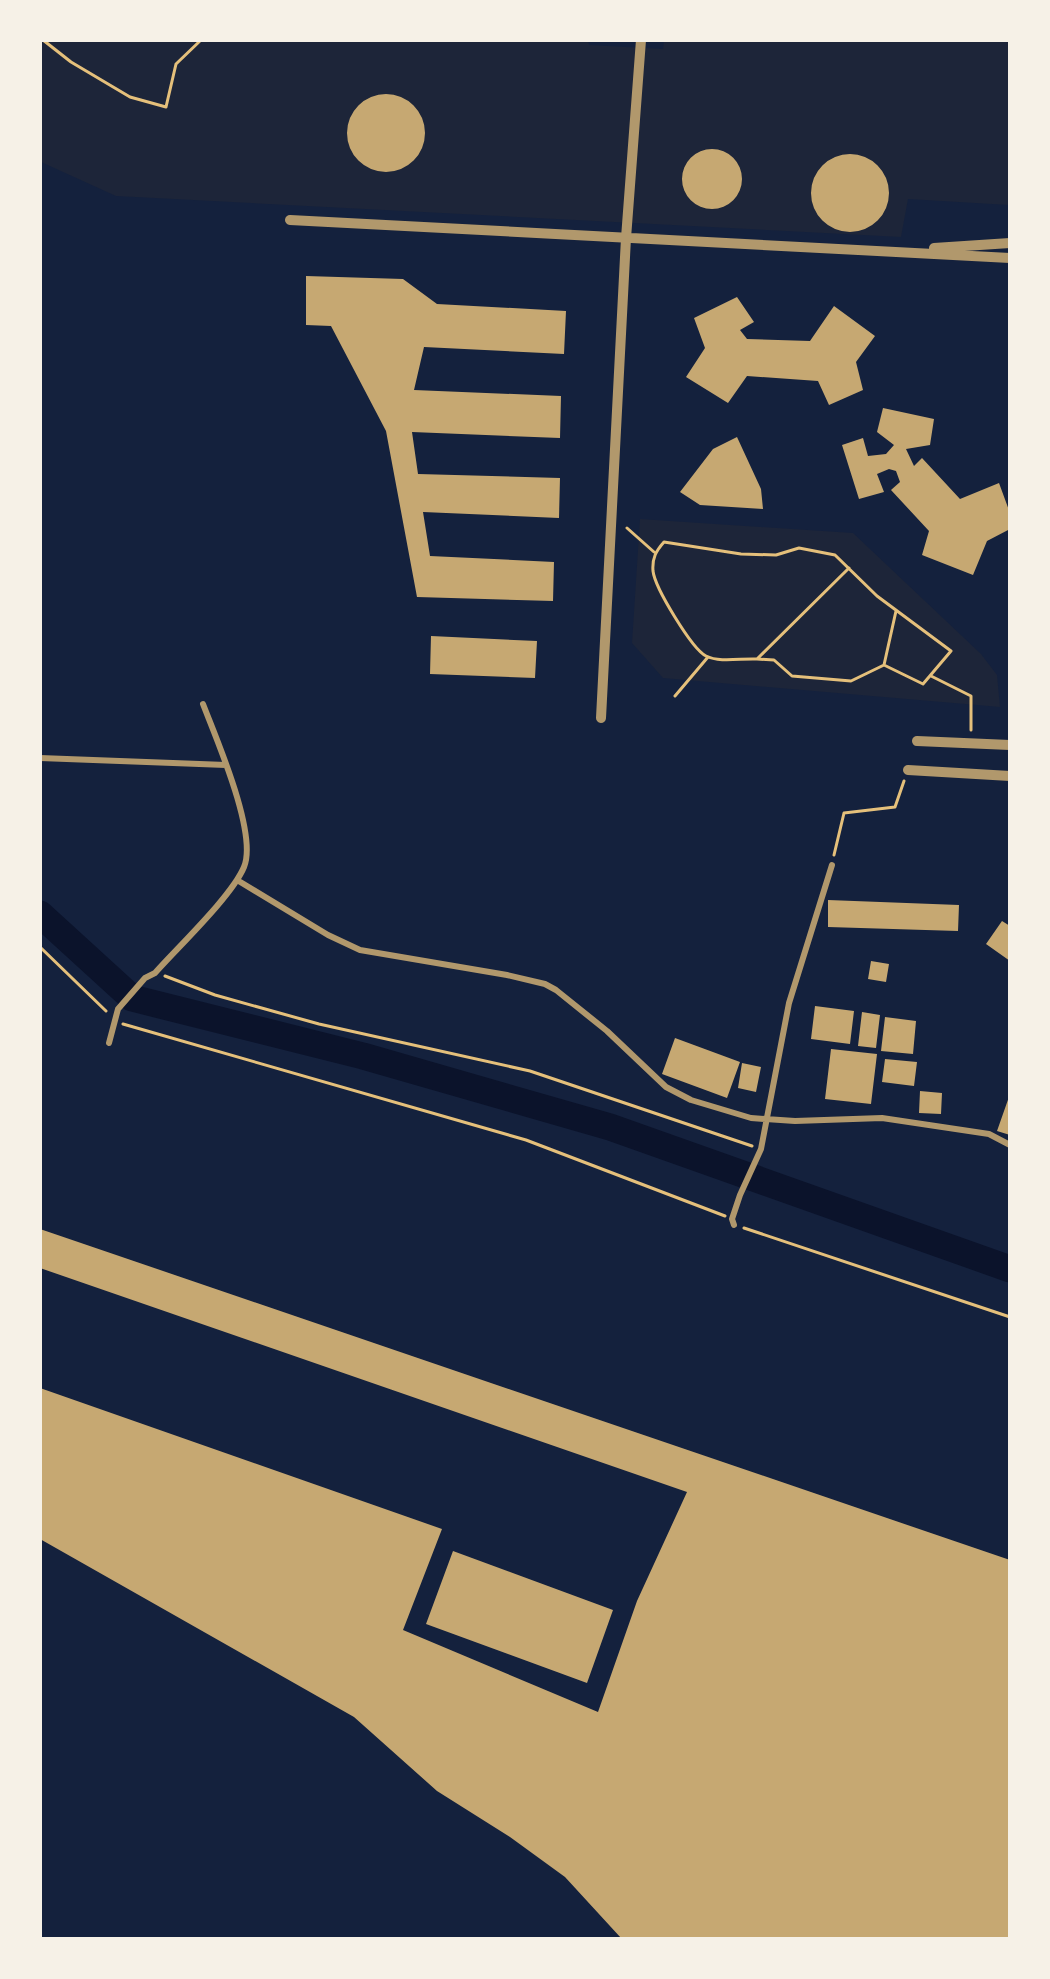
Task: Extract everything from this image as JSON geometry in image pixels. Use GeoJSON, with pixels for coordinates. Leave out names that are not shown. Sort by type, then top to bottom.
{"type":"FeatureCollection","features":[{"type":"Feature","properties":{"kind":"street"},"geometry":{"type":"LineString","coordinates":[[601,718],[626,238],[641,40]]}},
{"type":"Feature","properties":{"kind":"street"},"geometry":{"type":"LineString","coordinates":[[290,220],[1010,258]]}},
{"type":"Feature","properties":{"kind":"street"},"geometry":{"type":"LineString","coordinates":[[891,251],[1010,243]]}},
{"type":"Feature","properties":{"kind":"street"},"geometry":{"type":"LineString","coordinates":[[109,1043],[118,1009],[145,978],[155,973],[237,880],[244,867],[248,846],[226,765],[203,704]]}},
{"type":"Feature","properties":{"kind":"street"},"geometry":{"type":"LineString","coordinates":[[918,741],[1010,745]]}},
{"type":"Feature","properties":{"kind":"street"},"geometry":{"type":"LineString","coordinates":[[40,758],[226,765]]}},
{"type":"Feature","properties":{"kind":"street"},"geometry":{"type":"LineString","coordinates":[[908,770],[1010,776]]}},
{"type":"Feature","properties":{"kind":"street"},"geometry":{"type":"LineString","coordinates":[[733,1222],[740,1195],[762,1149],[789,1003],[832,865]]}},
{"type":"Feature","properties":{"kind":"street"},"geometry":{"type":"LineString","coordinates":[[237,880],[328,935],[360,950],[507,975],[545,984],[591,1018],[676,1094],[734,1114],[767,1120],[882,1118],[989,1134],[1010,1145]]}},
{"type":"Feature","properties":{"kind":"path"},"geometry":{"type":"LineString","coordinates":[[43,40],[71,62],[130,97],[166,107],[176,64],[201,40]]}},
{"type":"Feature","properties":{"kind":"path"},"geometry":{"type":"LineString","coordinates":[[627,528],[654,552]]}},
{"type":"Feature","properties":{"kind":"path"},"geometry":{"type":"LineString","coordinates":[[664,542],[741,554],[776,555],[799,548],[835,555],[896,611],[951,651],[923,684],[884,665],[851,681],[792,676],[774,660],[708,657],[696,649],[661,591],[653,572],[654,552],[664,542]]}},
{"type":"Feature","properties":{"kind":"path"},"geometry":{"type":"LineString","coordinates":[[757,659],[849,568]]}},
{"type":"Feature","properties":{"kind":"path"},"geometry":{"type":"LineString","coordinates":[[884,665],[896,611]]}},
{"type":"Feature","properties":{"kind":"path"},"geometry":{"type":"LineString","coordinates":[[675,696],[708,657]]}},
{"type":"Feature","properties":{"kind":"path"},"geometry":{"type":"LineString","coordinates":[[931,676],[972,696],[971,744]]}},
{"type":"Feature","properties":{"kind":"path"},"geometry":{"type":"LineString","coordinates":[[832,865],[844,813],[895,807],[908,770]]}},
{"type":"Feature","properties":{"kind":"path"},"geometry":{"type":"LineString","coordinates":[[40,947],[116,1022],[526,1140],[733,1222],[1010,1317]]}},
{"type":"Feature","properties":{"kind":"path"},"geometry":{"type":"LineString","coordinates":[[155,973],[215,995],[319,1024],[530,1071],[762,1149]]}},
{"type":"Feature","properties":{"kind":"shaded area"},"geometry":{"type":"Polygon","coordinates":[[[588,40],[589,45],[663,49],[664,40],[1009,41],[1009,205],[908,199],[901,237],[116,196],[41,162],[41,41],[588,40]]]}},
{"type":"Feature","properties":{"kind":"shaded area"},"geometry":{"type":"Polygon","coordinates":[[[640,519],[853,533],[981,654],[997,675],[1000,707],[663,678],[632,643],[640,519]]]}},
{"type":"Feature","properties":{"kind":"building"},"geometry":{"type":"Polygon","coordinates":[[[386,94],[401,97],[414,105],[422,118],[425,133],[422,148],[414,161],[401,169],[386,172],[371,169],[358,161],[350,148],[347,133],[350,118],[358,105],[371,97],[386,94]]]}},
{"type":"Feature","properties":{"kind":"building"},"geometry":{"type":"Polygon","coordinates":[[[712,149],[729,154],[737,162],[742,179],[737,196],[729,204],[712,209],[695,204],[687,196],[682,179],[687,162],[695,154],[712,149]]]}},
{"type":"Feature","properties":{"kind":"building"},"geometry":{"type":"Polygon","coordinates":[[[842,154],[858,154],[872,160],[883,171],[889,185],[889,201],[883,215],[872,226],[858,232],[842,232],[828,226],[817,215],[811,201],[811,185],[817,171],[828,160],[842,154]]]}},
{"type":"Feature","properties":{"kind":"building"},"geometry":{"type":"Polygon","coordinates":[[[306,276],[403,279],[437,304],[566,311],[564,354],[424,347],[414,390],[561,396],[560,438],[412,432],[418,474],[560,478],[559,518],[423,512],[430,556],[554,562],[553,601],[417,597],[386,431],[331,326],[306,325],[306,276]]]}},
{"type":"Feature","properties":{"kind":"building"},"geometry":{"type":"Polygon","coordinates":[[[737,297],[754,322],[740,330],[747,339],[810,341],[834,306],[875,336],[856,362],[863,390],[829,405],[818,381],[747,376],[728,403],[686,377],[705,348],[694,318],[737,297]]]}},
{"type":"Feature","properties":{"kind":"building"},"geometry":{"type":"Polygon","coordinates":[[[883,408],[934,419],[930,445],[906,449],[914,466],[922,458],[960,499],[999,483],[1010,513],[1010,529],[987,541],[973,575],[922,555],[929,531],[891,490],[900,482],[896,471],[889,469],[877,474],[884,492],[859,499],[842,445],[863,438],[868,456],[886,454],[894,445],[877,432],[883,408]]]}},
{"type":"Feature","properties":{"kind":"building"},"geometry":{"type":"Polygon","coordinates":[[[737,437],[761,489],[763,509],[700,505],[680,492],[713,449],[737,437]]]}},
{"type":"Feature","properties":{"kind":"building"},"geometry":{"type":"Polygon","coordinates":[[[431,636],[537,641],[535,678],[430,674],[431,636]]]}},
{"type":"Feature","properties":{"kind":"building"},"geometry":{"type":"Polygon","coordinates":[[[828,900],[959,905],[958,931],[828,927],[828,900]]]}},
{"type":"Feature","properties":{"kind":"building"},"geometry":{"type":"Polygon","coordinates":[[[1002,921],[1010,926],[1010,961],[986,944],[1002,921]]]}},
{"type":"Feature","properties":{"kind":"building"},"geometry":{"type":"Polygon","coordinates":[[[871,961],[889,964],[886,982],[868,979],[871,961]]]}},
{"type":"Feature","properties":{"kind":"building"},"geometry":{"type":"Polygon","coordinates":[[[815,1006],[854,1011],[850,1044],[811,1039],[815,1006]]]}},
{"type":"Feature","properties":{"kind":"building"},"geometry":{"type":"Polygon","coordinates":[[[862,1012],[880,1015],[876,1048],[858,1046],[862,1012]]]}},
{"type":"Feature","properties":{"kind":"building"},"geometry":{"type":"Polygon","coordinates":[[[885,1017],[916,1021],[913,1054],[881,1051],[885,1017]]]}},
{"type":"Feature","properties":{"kind":"building"},"geometry":{"type":"Polygon","coordinates":[[[675,1038],[740,1062],[727,1098],[662,1074],[675,1038]]]}},
{"type":"Feature","properties":{"kind":"building"},"geometry":{"type":"Polygon","coordinates":[[[831,1049],[877,1054],[871,1104],[825,1099],[831,1049]]]}},
{"type":"Feature","properties":{"kind":"building"},"geometry":{"type":"Polygon","coordinates":[[[885,1059],[917,1062],[914,1086],[882,1082],[885,1059]]]}},
{"type":"Feature","properties":{"kind":"building"},"geometry":{"type":"Polygon","coordinates":[[[742,1063],[761,1067],[756,1092],[738,1088],[742,1063]]]}},
{"type":"Feature","properties":{"kind":"building"},"geometry":{"type":"Polygon","coordinates":[[[920,1091],[942,1093],[941,1114],[919,1113],[920,1091]]]}},
{"type":"Feature","properties":{"kind":"building"},"geometry":{"type":"Polygon","coordinates":[[[1010,1094],[1010,1135],[997,1131],[1010,1094]]]}},
{"type":"Feature","properties":{"kind":"building"},"geometry":{"type":"Polygon","coordinates":[[[40,1229],[1010,1560],[1008,1938],[621,1938],[565,1877],[510,1837],[437,1791],[354,1717],[40,1539],[40,1388],[442,1529],[403,1630],[598,1712],[637,1601],[687,1492],[40,1268],[40,1229]]]}},
{"type":"Feature","properties":{"kind":"building"},"geometry":{"type":"Polygon","coordinates":[[[453,1551],[613,1610],[587,1683],[426,1624],[453,1551]]]}},
{"type":"Feature","properties":{"kind":"waterway"},"geometry":{"type":"LineString","coordinates":[[40,914],[132,998],[363,1056],[610,1127],[1010,1269]]}}]}
